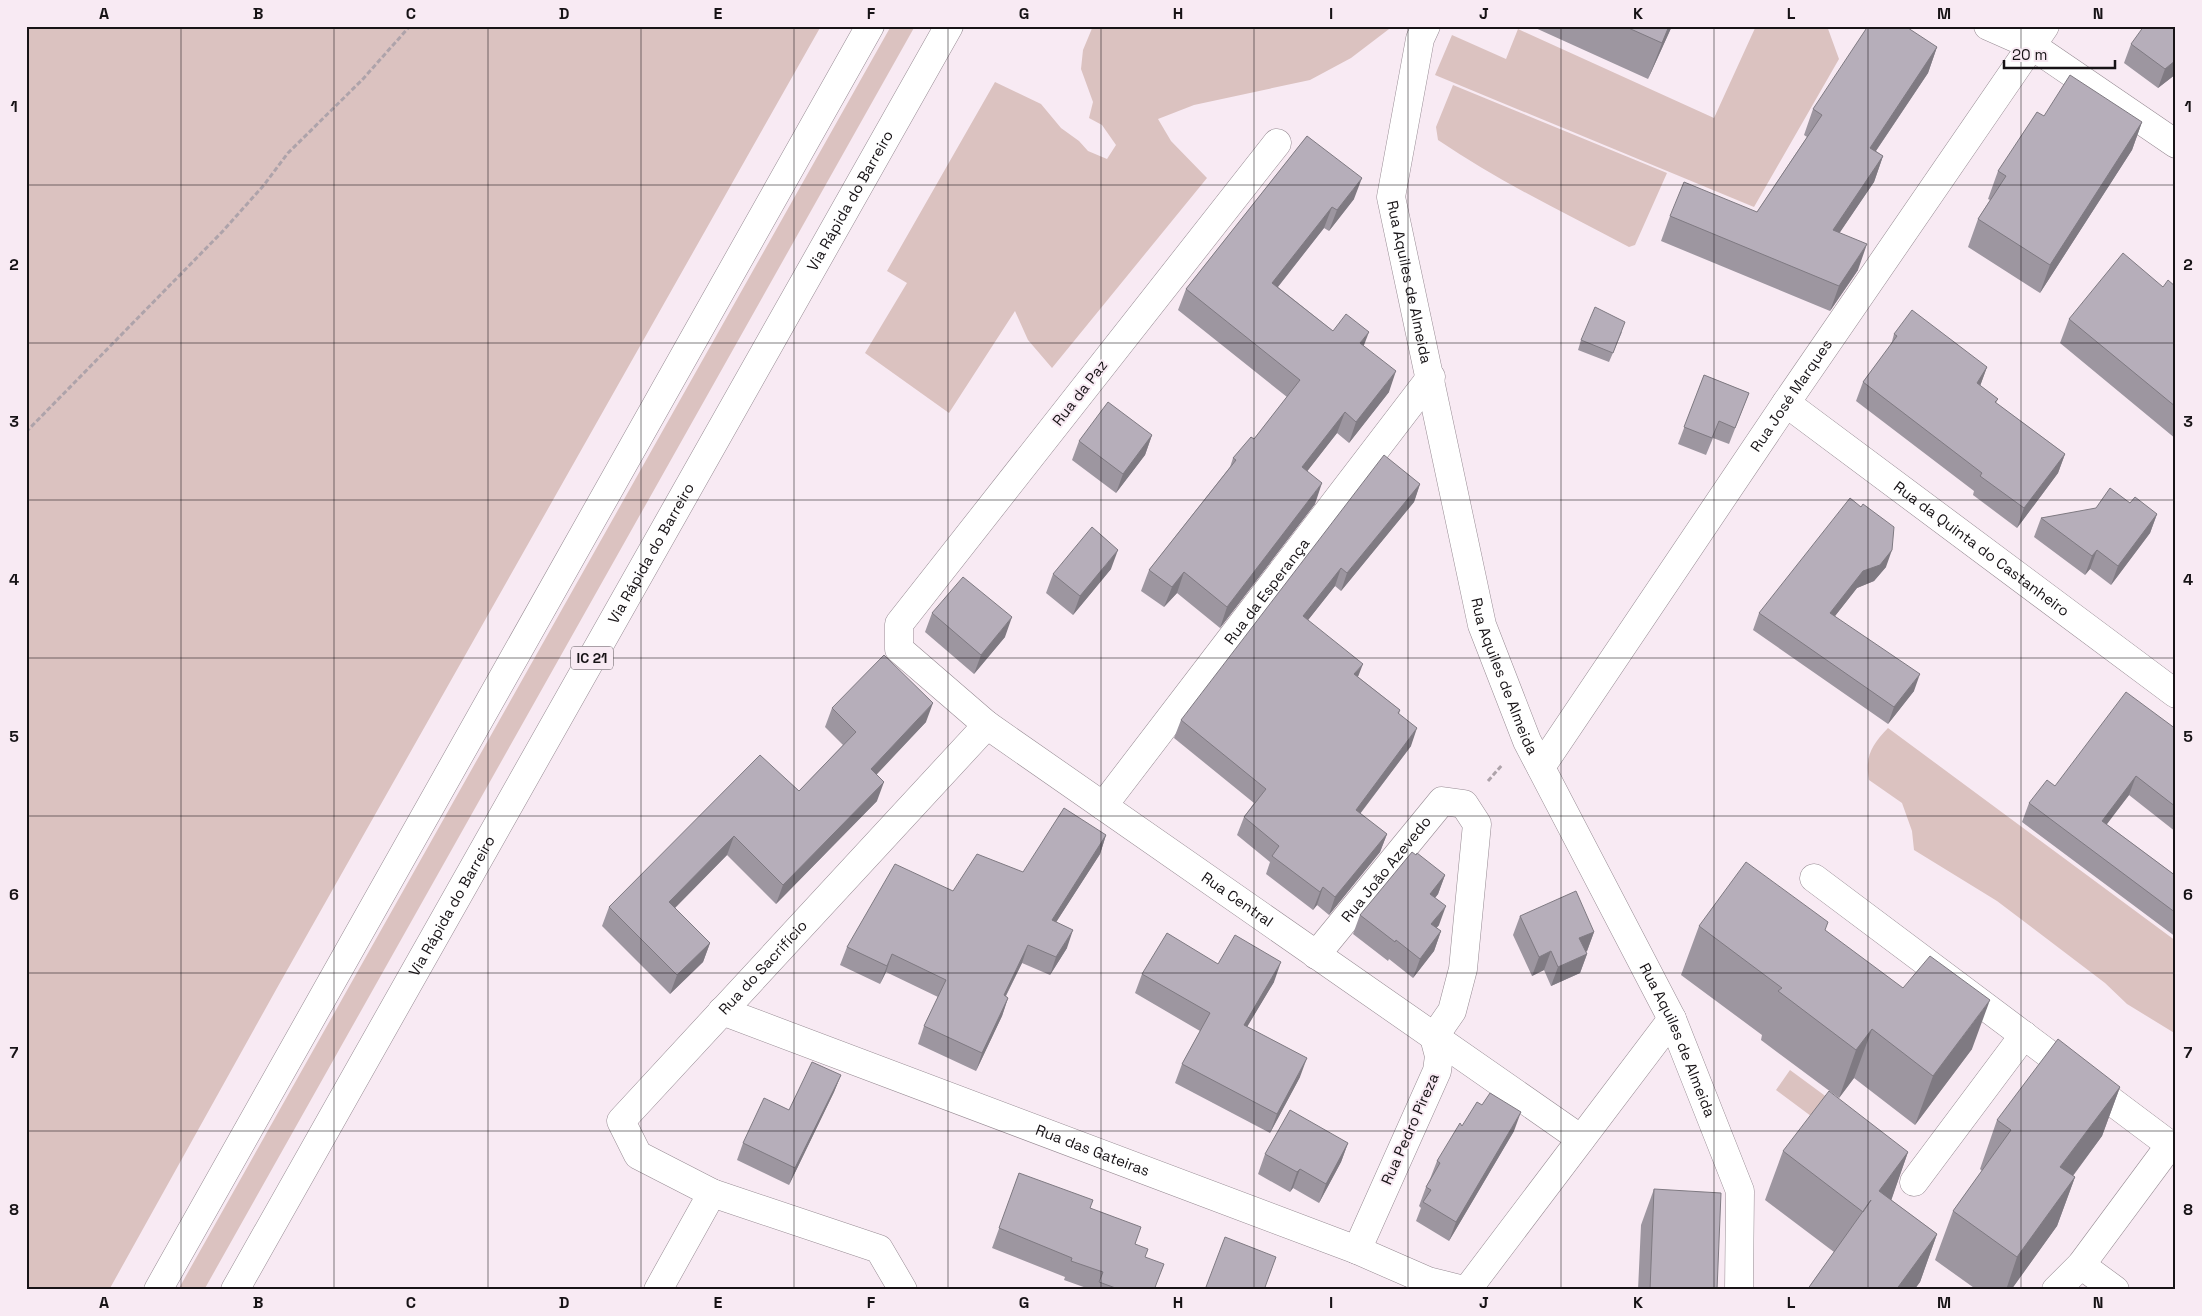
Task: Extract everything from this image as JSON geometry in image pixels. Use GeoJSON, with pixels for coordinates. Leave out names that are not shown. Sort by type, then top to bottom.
{"type":"FeatureCollection","features":[{"type":"Feature","properties":{"kind":"main road"},"geometry":{"type":"LineString","coordinates":[[158,1290],[870,26]]}},
{"type":"Feature","properties":{"kind":"main road","name":"Via Rápida do Barreiro"},"geometry":{"type":"LineString","coordinates":[[235,1290],[950,26]]}},
{"type":"Feature","properties":{"kind":"main road","name":"Rua Aquiles de Almeida"},"geometry":{"type":"LineString","coordinates":[[1426,26],[1420,39],[1391,197],[1431,376],[1482,625],[1527,741],[1672,1019],[1740,1191],[1739,1290]]}},
{"type":"Feature","properties":{"kind":"main road"},"geometry":{"type":"LineString","coordinates":[[1988,26],[2038,36],[2176,144]]}},
{"type":"Feature","properties":{"kind":"main road","name":"Rua José Marques"},"geometry":{"type":"LineString","coordinates":[[1541,767],[1786,403],[2038,36]]}},
{"type":"Feature","properties":{"kind":"main road","name":"Rua da Paz"},"geometry":{"type":"LineString","coordinates":[[899,649],[899,624],[1277,143]]}},
{"type":"Feature","properties":{"kind":"main road","name":"Rua da Esperança"},"geometry":{"type":"LineString","coordinates":[[1103,806],[1431,376]]}},
{"type":"Feature","properties":{"kind":"main road","name":"Rua da Quinta do Castanheiro"},"geometry":{"type":"LineString","coordinates":[[1786,403],[2176,694]]}},
{"type":"Feature","properties":{"kind":"main road","name":"Rua Central"},"geometry":{"type":"LineString","coordinates":[[899,649],[986,725],[1581,1140]]}},
{"type":"Feature","properties":{"kind":"main road","name":"Rua do Sacrifício"},"geometry":{"type":"LineString","coordinates":[[712,1193],[638,1155],[621,1121],[986,725]]}},
{"type":"Feature","properties":{"kind":"main road","name":"Rua João Azevedo"},"geometry":{"type":"LineString","coordinates":[[1316,955],[1442,801],[1464,804]]}},
{"type":"Feature","properties":{"kind":"main road"},"geometry":{"type":"LineString","coordinates":[[1434,1037],[1452,1011],[1464,969],[1477,824],[1464,804]]}},
{"type":"Feature","properties":{"kind":"main road"},"geometry":{"type":"LineString","coordinates":[[1814,878],[2173,1147],[2081,1265],[2056,1290]]}},
{"type":"Feature","properties":{"kind":"main road","name":"Rua das Gateiras"},"geometry":{"type":"LineString","coordinates":[[722,1011],[1357,1250],[1428,1281],[1466,1290]]}},
{"type":"Feature","properties":{"kind":"main road"},"geometry":{"type":"LineString","coordinates":[[1466,1290],[1672,1019]]}},
{"type":"Feature","properties":{"kind":"main road"},"geometry":{"type":"LineString","coordinates":[[1914,1182],[2024,1035]]}},
{"type":"Feature","properties":{"kind":"main road","name":"Rua Pedro Pireza"},"geometry":{"type":"LineString","coordinates":[[1357,1250],[1437,1071],[1439,1056],[1434,1037]]}},
{"type":"Feature","properties":{"kind":"main road"},"geometry":{"type":"LineString","coordinates":[[658,1290],[712,1193],[879,1249],[903,1290]]}},
{"type":"Feature","properties":{"kind":"main road"},"geometry":{"type":"LineString","coordinates":[[2081,1265],[2115,1290]]}},
{"type":"Feature","properties":{"kind":"path"},"geometry":{"type":"LineString","coordinates":[[26,432],[222,232],[264,185],[288,153],[362,80],[410,26]]}},
{"type":"Feature","properties":{"kind":"path"},"geometry":{"type":"LineString","coordinates":[[1464,804],[1527,741]]}},
{"type":"Feature","properties":{"kind":"shaded area"},"geometry":{"type":"Polygon","coordinates":[[[26,26],[821,26],[277,988],[109,1290],[26,1290],[26,26]]]}},
{"type":"Feature","properties":{"kind":"shaded area"},"geometry":{"type":"Polygon","coordinates":[[[891,26],[915,26],[204,1290],[178,1290],[891,26]]]}},
{"type":"Feature","properties":{"kind":"shaded area"},"geometry":{"type":"Polygon","coordinates":[[[1093,26],[1393,26],[1351,58],[1310,80],[1194,105],[1158,119],[1171,141],[1207,178],[1052,368],[1028,340],[1015,311],[949,413],[865,353],[907,283],[887,271],[995,82],[1041,104],[1061,128],[1079,141],[1088,151],[1107,159],[1116,145],[1102,125],[1089,118],[1093,102],[1081,69],[1083,50],[1093,26]]]}},
{"type":"Feature","properties":{"kind":"shaded area"},"geometry":{"type":"Polygon","coordinates":[[[1756,26],[1827,26],[1839,59],[1754,207],[1435,75],[1452,35],[1506,59],[1518,29],[1714,118],[1756,26]]]}},
{"type":"Feature","properties":{"kind":"shaded area"},"geometry":{"type":"Polygon","coordinates":[[[1453,85],[1667,173],[1635,245],[1629,247],[1532,196],[1438,140],[1436,127],[1453,85]]]}},
{"type":"Feature","properties":{"kind":"shaded area"},"geometry":{"type":"Polygon","coordinates":[[[1888,728],[2176,941],[2176,1034],[2127,1004],[2105,983],[1997,901],[1914,850],[1912,831],[1902,803],[1869,780],[1868,764],[1873,746],[1888,728]]]}},
{"type":"Feature","properties":{"kind":"shaded area"},"geometry":{"type":"Polygon","coordinates":[[[1790,1070],[1877,1134],[1862,1154],[1776,1090],[1790,1070]]]}},
{"type":"Feature","properties":{"kind":"building"},"geometry":{"type":"Polygon","coordinates":[[[1624,26],[1669,26],[1662,43],[1624,26]]]}},
{"type":"Feature","properties":{"kind":"building"},"geometry":{"type":"Polygon","coordinates":[[[1868,26],[1905,26],[1937,47],[1870,148],[1883,156],[1833,230],[1867,244],[1839,286],[1670,216],[1684,182],[1757,212],[1822,115],[1813,109],[1868,26]]]}},
{"type":"Feature","properties":{"kind":"building"},"geometry":{"type":"Polygon","coordinates":[[[2144,26],[2176,26],[2176,60],[2165,69],[2131,44],[2144,26]]]}},
{"type":"Feature","properties":{"kind":"building"},"geometry":{"type":"Polygon","coordinates":[[[2070,75],[2142,122],[2050,265],[1978,219],[2006,176],[1998,171],[2037,112],[2044,116],[2070,75]]]}},
{"type":"Feature","properties":{"kind":"building"},"geometry":{"type":"Polygon","coordinates":[[[1307,136],[1362,178],[1337,210],[1332,207],[1272,283],[1333,331],[1346,314],[1369,332],[1360,343],[1396,371],[1356,422],[1345,412],[1302,467],[1322,483],[1227,607],[1184,572],[1172,587],[1149,570],[1236,460],[1233,458],[1251,437],[1254,439],[1300,380],[1186,289],[1307,136]]]}},
{"type":"Feature","properties":{"kind":"building"},"geometry":{"type":"Polygon","coordinates":[[[2123,253],[2163,287],[2168,280],[2176,287],[2176,407],[2069,319],[2123,253]]]}},
{"type":"Feature","properties":{"kind":"building"},"geometry":{"type":"Polygon","coordinates":[[[1595,307],[1625,322],[1613,353],[1581,340],[1595,307]]]}},
{"type":"Feature","properties":{"kind":"building"},"geometry":{"type":"Polygon","coordinates":[[[1912,310],[1987,367],[1977,383],[1998,399],[1995,402],[2065,454],[2024,508],[1980,476],[1982,473],[1863,382],[1897,336],[1894,334],[1912,310]]]}},
{"type":"Feature","properties":{"kind":"building"},"geometry":{"type":"Polygon","coordinates":[[[1704,375],[1749,393],[1735,428],[1719,421],[1712,438],[1684,427],[1704,375]]]}},
{"type":"Feature","properties":{"kind":"building"},"geometry":{"type":"Polygon","coordinates":[[[1108,402],[1152,435],[1123,474],[1079,441],[1108,402]]]}},
{"type":"Feature","properties":{"kind":"building"},"geometry":{"type":"Polygon","coordinates":[[[1384,455],[1420,484],[1347,573],[1341,568],[1303,616],[1363,664],[1354,674],[1400,710],[1398,713],[1417,728],[1356,810],[1387,834],[1335,897],[1323,887],[1320,892],[1272,856],[1279,846],[1244,817],[1266,789],[1181,720],[1384,455]]]}},
{"type":"Feature","properties":{"kind":"building"},"geometry":{"type":"Polygon","coordinates":[[[2110,488],[2130,503],[2135,497],[2157,514],[2118,566],[2097,550],[2092,556],[2041,518],[2096,508],[2110,488]]]}},
{"type":"Feature","properties":{"kind":"building"},"geometry":{"type":"Polygon","coordinates":[[[1850,498],[1861,507],[1863,504],[1894,527],[1892,550],[1880,565],[1863,571],[1830,613],[1920,674],[1894,707],[1759,613],[1850,498]]]}},
{"type":"Feature","properties":{"kind":"building"},"geometry":{"type":"Polygon","coordinates":[[[1092,527],[1118,550],[1080,596],[1053,574],[1092,527]]]}},
{"type":"Feature","properties":{"kind":"building"},"geometry":{"type":"Polygon","coordinates":[[[963,577],[1012,617],[981,655],[932,613],[963,577]]]}},
{"type":"Feature","properties":{"kind":"building"},"geometry":{"type":"Polygon","coordinates":[[[884,655],[933,703],[871,769],[884,782],[783,885],[734,836],[669,902],[710,943],[677,975],[609,907],[760,755],[799,791],[856,732],[832,708],[884,655]]]}},
{"type":"Feature","properties":{"kind":"building"},"geometry":{"type":"Polygon","coordinates":[[[2126,692],[2176,729],[2176,807],[2136,776],[2102,821],[2176,876],[2176,913],[2029,803],[2047,780],[2055,786],[2126,692]]]}},
{"type":"Feature","properties":{"kind":"building"},"geometry":{"type":"Polygon","coordinates":[[[1064,808],[1106,835],[1052,920],[1073,930],[1056,957],[1028,945],[1004,995],[1008,998],[982,1053],[924,1026],[946,980],[892,954],[887,966],[847,947],[895,864],[953,891],[977,854],[1023,872],[1064,808]]]}},
{"type":"Feature","properties":{"kind":"building"},"geometry":{"type":"Polygon","coordinates":[[[1412,852],[1416,855],[1417,853],[1445,875],[1430,894],[1446,906],[1431,924],[1441,931],[1420,959],[1360,915],[1412,852]]]}},
{"type":"Feature","properties":{"kind":"building"},"geometry":{"type":"Polygon","coordinates":[[[1746,862],[1828,922],[1825,930],[1903,988],[1930,956],[1990,1000],[1933,1076],[1872,1029],[1856,1050],[1778,991],[1782,988],[1699,926],[1746,862]]]}},
{"type":"Feature","properties":{"kind":"building"},"geometry":{"type":"Polygon","coordinates":[[[1576,891],[1594,932],[1579,938],[1587,954],[1558,967],[1551,951],[1539,957],[1520,916],[1576,891]]]}},
{"type":"Feature","properties":{"kind":"building"},"geometry":{"type":"Polygon","coordinates":[[[1167,933],[1218,964],[1235,935],[1281,962],[1244,1025],[1307,1058],[1277,1114],[1182,1064],[1210,1013],[1142,974],[1167,933]]]}},
{"type":"Feature","properties":{"kind":"building"},"geometry":{"type":"Polygon","coordinates":[[[2058,1039],[2120,1087],[2060,1167],[2075,1177],[2017,1257],[1953,1211],[2011,1130],[1997,1120],[2058,1039]]]}},
{"type":"Feature","properties":{"kind":"building"},"geometry":{"type":"Polygon","coordinates":[[[812,1062],[841,1075],[795,1168],[743,1143],[764,1098],[789,1110],[812,1062]]]}},
{"type":"Feature","properties":{"kind":"building"},"geometry":{"type":"Polygon","coordinates":[[[1829,1091],[1908,1152],[1879,1191],[1937,1234],[1896,1290],[1807,1290],[1863,1212],[1783,1151],[1829,1091]]]}},
{"type":"Feature","properties":{"kind":"building"},"geometry":{"type":"Polygon","coordinates":[[[1490,1093],[1521,1112],[1456,1222],[1423,1202],[1431,1190],[1426,1187],[1440,1163],[1437,1161],[1460,1123],[1462,1126],[1477,1102],[1482,1105],[1490,1093]]]}},
{"type":"Feature","properties":{"kind":"building"},"geometry":{"type":"Polygon","coordinates":[[[1290,1110],[1348,1143],[1326,1184],[1300,1169],[1297,1172],[1265,1154],[1290,1110]]]}},
{"type":"Feature","properties":{"kind":"building"},"geometry":{"type":"Polygon","coordinates":[[[1019,1173],[1093,1200],[1090,1208],[1141,1227],[1135,1244],[1148,1249],[1145,1257],[1164,1264],[1154,1290],[1121,1290],[1099,1282],[1103,1272],[1071,1261],[1072,1258],[999,1228],[1019,1173]]]}},
{"type":"Feature","properties":{"kind":"building"},"geometry":{"type":"Polygon","coordinates":[[[1654,1189],[1721,1193],[1717,1290],[1650,1290],[1654,1189]]]}},
{"type":"Feature","properties":{"kind":"building"},"geometry":{"type":"Polygon","coordinates":[[[1225,1237],[1276,1257],[1264,1290],[1212,1290],[1206,1287],[1225,1237]]]}}]}
